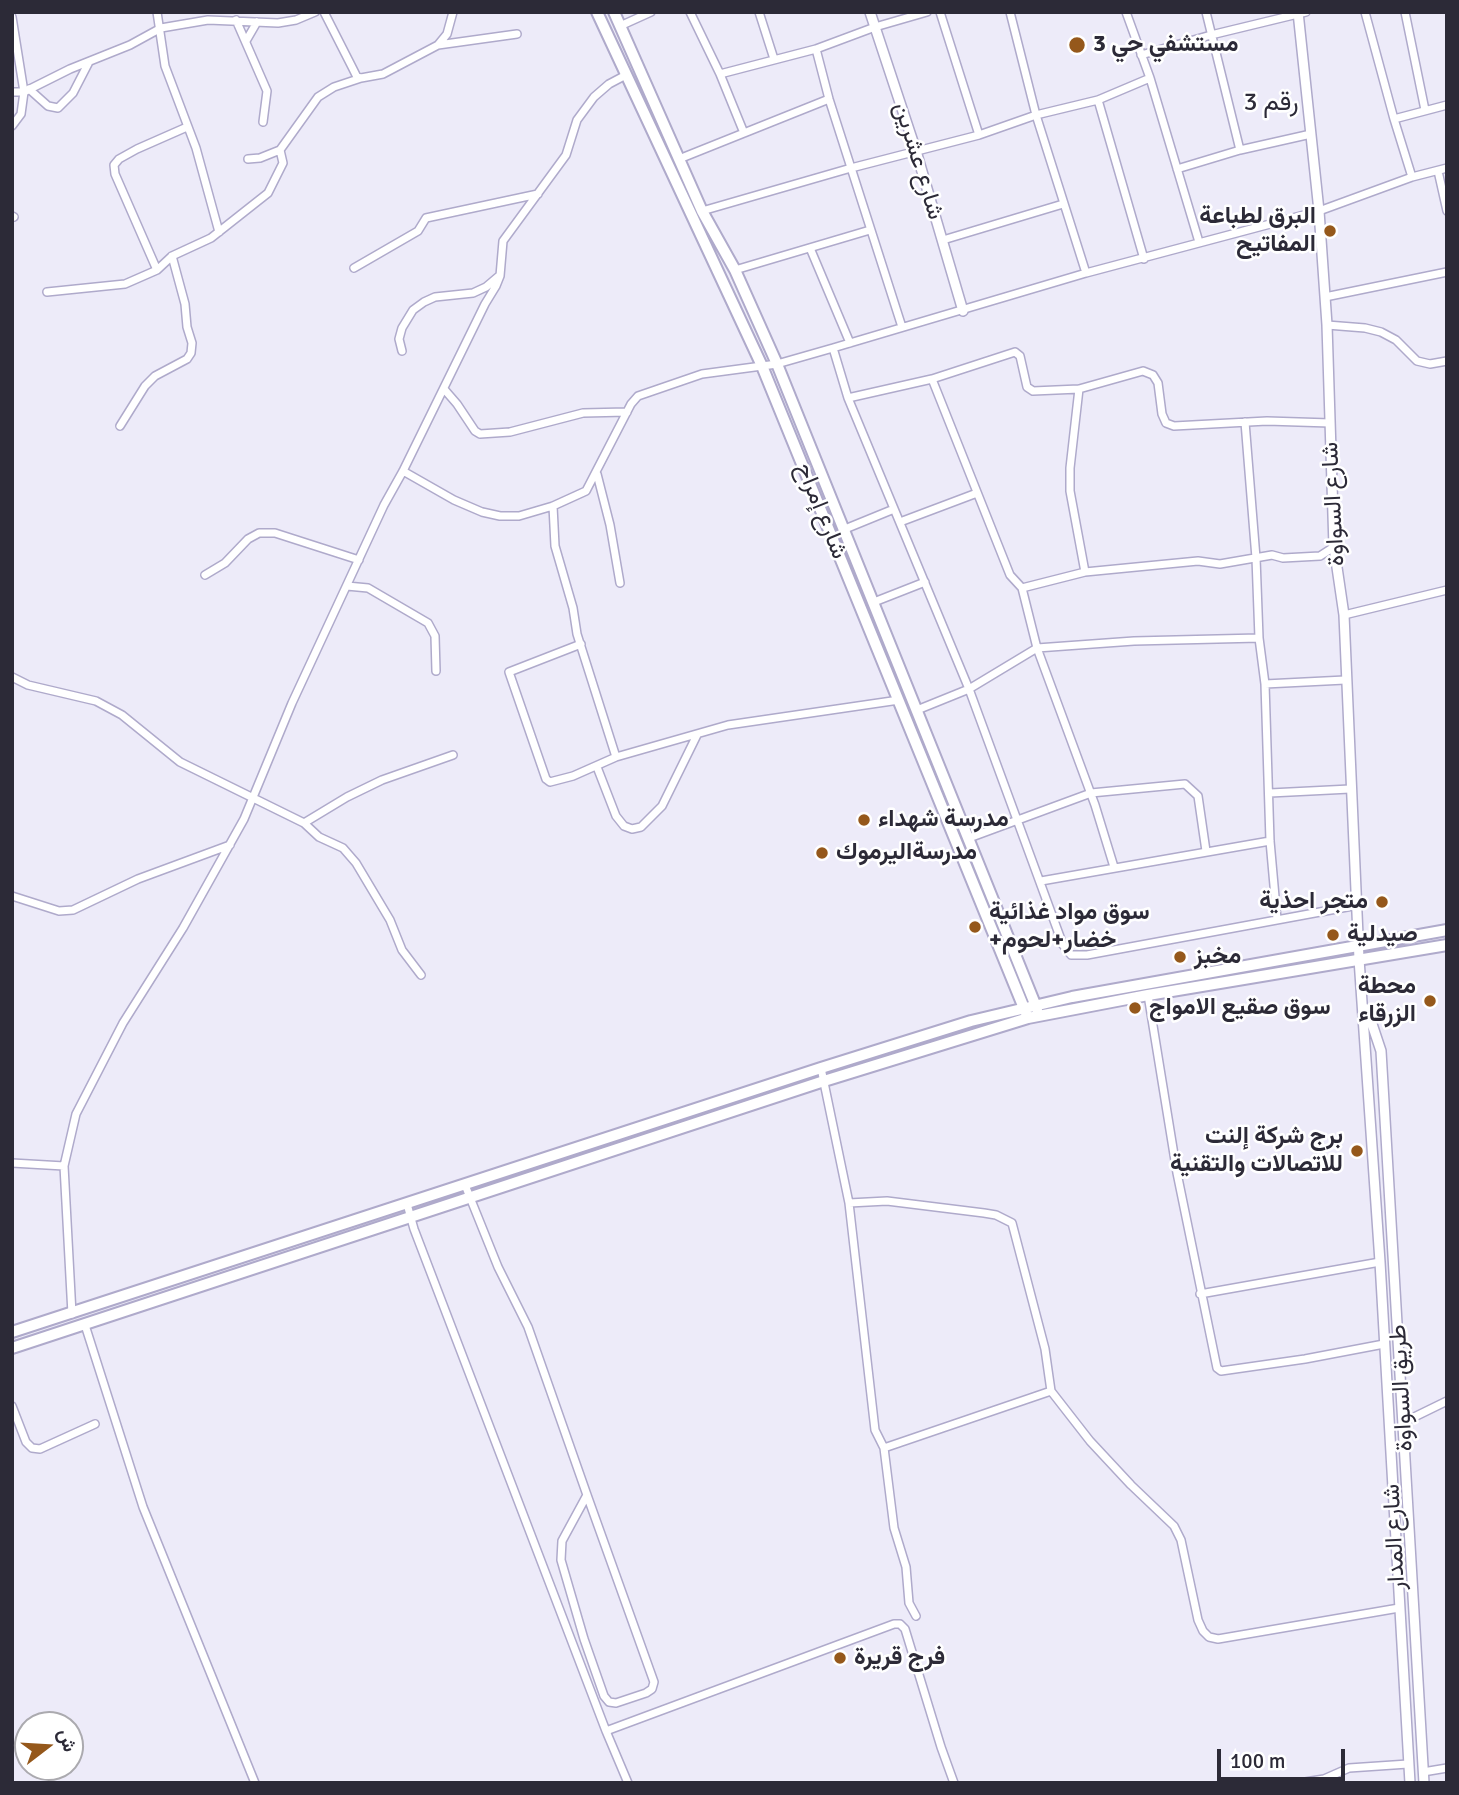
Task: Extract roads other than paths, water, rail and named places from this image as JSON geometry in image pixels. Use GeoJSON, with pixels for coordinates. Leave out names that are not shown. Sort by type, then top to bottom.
{"type":"FeatureCollection","features":[{"type":"Feature","properties":{"kind":"main road","name":"شارع إمراح"},"geometry":{"type":"LineString","coordinates":[[597,12],[762,366],[899,701],[1032,1011]]}},
{"type":"Feature","properties":{"kind":"main road","name":"شارع إمراح"},"geometry":{"type":"LineString","coordinates":[[614,12],[702,211],[735,270],[777,364],[969,838],[1032,1011]]}},
{"type":"Feature","properties":{"kind":"main road"},"geometry":{"type":"LineString","coordinates":[[12,1332],[917,1037],[1032,1011],[1359,945],[1447,930]]}},
{"type":"Feature","properties":{"kind":"main road"},"geometry":{"type":"LineString","coordinates":[[12,1349],[1032,1011],[1148,995],[1447,945]]}},
{"type":"Feature","properties":{"kind":"street"},"geometry":{"type":"LineString","coordinates":[[157,12],[165,66],[196,148],[219,232]]}},
{"type":"Feature","properties":{"kind":"street"},"geometry":{"type":"LineString","coordinates":[[12,92],[27,90],[130,45],[161,28],[208,20],[278,23],[315,12]]}},
{"type":"Feature","properties":{"kind":"street"},"geometry":{"type":"LineString","coordinates":[[324,12],[357,77],[361,78]]}},
{"type":"Feature","properties":{"kind":"street"},"geometry":{"type":"LineString","coordinates":[[438,45],[447,34],[453,12]]}},
{"type":"Feature","properties":{"kind":"street"},"geometry":{"type":"LineString","coordinates":[[620,26],[651,12]]}},
{"type":"Feature","properties":{"kind":"street"},"geometry":{"type":"LineString","coordinates":[[690,12],[720,74],[744,133]]}},
{"type":"Feature","properties":{"kind":"street"},"geometry":{"type":"LineString","coordinates":[[759,12],[774,58]]}},
{"type":"Feature","properties":{"kind":"street","name":"شارع عشرين"},"geometry":{"type":"LineString","coordinates":[[870,12],[916,151],[963,312]]}},
{"type":"Feature","properties":{"kind":"street"},"geometry":{"type":"LineString","coordinates":[[720,74],[816,49],[875,27],[927,12]]}},
{"type":"Feature","properties":{"kind":"street"},"geometry":{"type":"LineString","coordinates":[[940,12],[979,135]]}},
{"type":"Feature","properties":{"kind":"street"},"geometry":{"type":"LineString","coordinates":[[1010,12],[1036,115],[1086,274]]}},
{"type":"Feature","properties":{"kind":"street"},"geometry":{"type":"LineString","coordinates":[[1126,12],[1150,78],[1199,242]]}},
{"type":"Feature","properties":{"kind":"street"},"geometry":{"type":"LineString","coordinates":[[1206,12],[1240,150]]}},
{"type":"Feature","properties":{"kind":"street"},"geometry":{"type":"LineString","coordinates":[[1365,12],[1412,177]]}},
{"type":"Feature","properties":{"kind":"street"},"geometry":{"type":"LineString","coordinates":[[1405,12],[1425,110]]}},
{"type":"Feature","properties":{"kind":"street"},"geometry":{"type":"LineString","coordinates":[[1141,55],[1301,13]]}},
{"type":"Feature","properties":{"kind":"street","name":"شارع السواوة"},"geometry":{"type":"LineString","coordinates":[[1301,13],[1327,325],[1334,547],[1344,615],[1350,789],[1363,997]]}},
{"type":"Feature","properties":{"kind":"street"},"geometry":{"type":"LineString","coordinates":[[12,17],[27,90],[21,114],[12,126]]}},
{"type":"Feature","properties":{"kind":"street"},"geometry":{"type":"LineString","coordinates":[[236,20],[267,92],[263,122]]}},
{"type":"Feature","properties":{"kind":"street"},"geometry":{"type":"LineString","coordinates":[[246,41],[257,22]]}},
{"type":"Feature","properties":{"kind":"street"},"geometry":{"type":"LineString","coordinates":[[248,159],[260,158],[280,150],[318,97],[334,87],[383,74],[438,45],[517,34]]}},
{"type":"Feature","properties":{"kind":"street"},"geometry":{"type":"LineString","coordinates":[[816,49],[850,168],[902,327]]}},
{"type":"Feature","properties":{"kind":"street"},"geometry":{"type":"LineString","coordinates":[[27,90],[48,106],[58,108],[73,93],[89,62]]}},
{"type":"Feature","properties":{"kind":"street"},"geometry":{"type":"LineString","coordinates":[[72,1314],[64,1166],[76,1114],[124,1023],[230,845],[292,702],[384,505],[500,276],[503,241],[566,155],[577,121],[594,97],[609,84],[626,75]]}},
{"type":"Feature","properties":{"kind":"street"},"geometry":{"type":"LineString","coordinates":[[702,211],[850,168],[979,135],[1036,115],[1098,100],[1150,78]]}},
{"type":"Feature","properties":{"kind":"street"},"geometry":{"type":"LineString","coordinates":[[679,159],[829,99]]}},
{"type":"Feature","properties":{"kind":"street"},"geometry":{"type":"LineString","coordinates":[[1098,100],[1144,258]]}},
{"type":"Feature","properties":{"kind":"street"},"geometry":{"type":"LineString","coordinates":[[1394,119],[1447,105]]}},
{"type":"Feature","properties":{"kind":"street"},"geometry":{"type":"LineString","coordinates":[[157,270],[115,174],[114,165],[137,149],[187,127]]}},
{"type":"Feature","properties":{"kind":"street"},"geometry":{"type":"LineString","coordinates":[[1177,169],[1240,150],[1311,134]]}},
{"type":"Feature","properties":{"kind":"street"},"geometry":{"type":"LineString","coordinates":[[47,292],[125,284],[157,270],[172,256],[199,245],[268,193],[283,163],[280,150]]}},
{"type":"Feature","properties":{"kind":"street"},"geometry":{"type":"LineString","coordinates":[[403,471],[454,500],[482,512],[519,516],[553,506],[586,491],[638,396],[702,374],[777,364],[1199,242],[1319,211],[1412,177],[1443,169],[1447,211]]}},
{"type":"Feature","properties":{"kind":"street"},"geometry":{"type":"LineString","coordinates":[[354,268],[418,231],[426,218],[539,194]]}},
{"type":"Feature","properties":{"kind":"street"},"geometry":{"type":"LineString","coordinates":[[943,240],[1063,204]]}},
{"type":"Feature","properties":{"kind":"street"},"geometry":{"type":"LineString","coordinates":[[735,270],[870,230]]}},
{"type":"Feature","properties":{"kind":"street"},"geometry":{"type":"LineString","coordinates":[[810,248],[850,343]]}},
{"type":"Feature","properties":{"kind":"street"},"geometry":{"type":"LineString","coordinates":[[120,426],[145,386],[155,376],[187,359],[191,353],[192,343],[182,291],[172,256]]}},
{"type":"Feature","properties":{"kind":"street"},"geometry":{"type":"LineString","coordinates":[[1325,297],[1447,272]]}},
{"type":"Feature","properties":{"kind":"street"},"geometry":{"type":"LineString","coordinates":[[401,351],[399,339],[402,328],[413,310],[435,297],[473,293],[500,276]]}},
{"type":"Feature","properties":{"kind":"street"},"geometry":{"type":"LineString","coordinates":[[1327,325],[1381,332],[1396,340],[1418,361],[1430,364],[1447,361]]}},
{"type":"Feature","properties":{"kind":"street"},"geometry":{"type":"LineString","coordinates":[[833,348],[848,398],[969,689],[1063,945],[1071,955],[1087,955],[1358,905]]}},
{"type":"Feature","properties":{"kind":"street"},"geometry":{"type":"LineString","coordinates":[[848,398],[932,379],[1015,352],[1020,356],[1030,390],[1079,389],[1143,371],[1153,375],[1158,383],[1162,414],[1166,423],[1174,426],[1245,422],[1330,423]]}},
{"type":"Feature","properties":{"kind":"street"},"geometry":{"type":"LineString","coordinates":[[932,379],[1010,575],[1022,588],[1037,648],[1091,793],[1114,867]]}},
{"type":"Feature","properties":{"kind":"street"},"geometry":{"type":"LineString","coordinates":[[444,389],[480,434],[510,432],[583,413],[628,412]]}},
{"type":"Feature","properties":{"kind":"street"},"geometry":{"type":"LineString","coordinates":[[1079,389],[1070,491],[1085,572]]}},
{"type":"Feature","properties":{"kind":"street"},"geometry":{"type":"LineString","coordinates":[[1245,422],[1256,558],[1259,638],[1265,684],[1270,841],[1277,919]]}},
{"type":"Feature","properties":{"kind":"street"},"geometry":{"type":"LineString","coordinates":[[597,473],[621,583]]}},
{"type":"Feature","properties":{"kind":"street"},"geometry":{"type":"LineString","coordinates":[[900,522],[977,493]]}},
{"type":"Feature","properties":{"kind":"street"},"geometry":{"type":"LineString","coordinates":[[553,506],[555,546],[573,608],[580,644],[616,757]]}},
{"type":"Feature","properties":{"kind":"street"},"geometry":{"type":"LineString","coordinates":[[845,528],[894,509]]}},
{"type":"Feature","properties":{"kind":"street"},"geometry":{"type":"LineString","coordinates":[[205,575],[225,563],[248,539],[259,533],[275,533],[359,560]]}},
{"type":"Feature","properties":{"kind":"street"},"geometry":{"type":"LineString","coordinates":[[1022,588],[1085,572],[1198,561],[1220,564],[1272,555],[1283,558],[1320,555],[1334,547]]}},
{"type":"Feature","properties":{"kind":"street"},"geometry":{"type":"LineString","coordinates":[[874,602],[925,582]]}},
{"type":"Feature","properties":{"kind":"street"},"geometry":{"type":"LineString","coordinates":[[347,586],[358,585],[377,592],[428,623],[435,636],[436,671]]}},
{"type":"Feature","properties":{"kind":"street"},"geometry":{"type":"LineString","coordinates":[[1344,615],[1447,590]]}},
{"type":"Feature","properties":{"kind":"street"},"geometry":{"type":"LineString","coordinates":[[917,710],[969,689],[1037,648],[1134,641],[1259,638]]}},
{"type":"Feature","properties":{"kind":"street"},"geometry":{"type":"LineString","coordinates":[[580,644],[512,669],[509,676],[546,779],[557,781],[597,767],[616,757],[711,729],[756,720],[899,701]]}},
{"type":"Feature","properties":{"kind":"street"},"geometry":{"type":"LineString","coordinates":[[12,677],[28,685],[96,701],[122,715],[180,762],[304,823],[319,836],[343,848],[356,863],[390,920],[402,950],[421,975]]}},
{"type":"Feature","properties":{"kind":"street"},"geometry":{"type":"LineString","coordinates":[[1265,684],[1345,680]]}},
{"type":"Feature","properties":{"kind":"street"},"geometry":{"type":"LineString","coordinates":[[597,767],[616,816],[624,826],[632,830],[641,827],[662,806],[697,735]]}},
{"type":"Feature","properties":{"kind":"street"},"geometry":{"type":"LineString","coordinates":[[304,823],[348,796],[382,780],[453,755]]}},
{"type":"Feature","properties":{"kind":"street"},"geometry":{"type":"LineString","coordinates":[[969,838],[1091,793],[1185,784],[1198,796],[1206,852]]}},
{"type":"Feature","properties":{"kind":"street"},"geometry":{"type":"LineString","coordinates":[[1270,793],[1350,789]]}},
{"type":"Feature","properties":{"kind":"street"},"geometry":{"type":"LineString","coordinates":[[1041,881],[1270,841]]}},
{"type":"Feature","properties":{"kind":"street"},"geometry":{"type":"LineString","coordinates":[[12,896],[59,911],[73,910],[210,850],[230,845]]}},
{"type":"Feature","properties":{"kind":"street"},"geometry":{"type":"LineString","coordinates":[[1148,995],[1170,1137],[1217,1368],[1221,1371],[1305,1359],[1384,1344]]}},
{"type":"Feature","properties":{"kind":"street","name":"شارع المدار"},"geometry":{"type":"LineString","coordinates":[[1363,997],[1410,1783]]}},
{"type":"Feature","properties":{"kind":"street","name":"طريق السواوة"},"geometry":{"type":"LineString","coordinates":[[1363,997],[1381,1051],[1424,1778]]}},
{"type":"Feature","properties":{"kind":"street"},"geometry":{"type":"LineString","coordinates":[[821,1068],[849,1203],[875,1430],[884,1448],[894,1528],[905,1567],[909,1603],[916,1616]]}},
{"type":"Feature","properties":{"kind":"street"},"geometry":{"type":"LineString","coordinates":[[12,1163],[64,1166]]}},
{"type":"Feature","properties":{"kind":"street"},"geometry":{"type":"LineString","coordinates":[[465,1185],[498,1267],[528,1327],[654,1682],[652,1689],[646,1693],[616,1703],[609,1702],[604,1696],[561,1560],[562,1541],[587,1495]]}},
{"type":"Feature","properties":{"kind":"street"},"geometry":{"type":"LineString","coordinates":[[849,1203],[887,1201],[996,1215],[1012,1223],[1045,1349],[1051,1391],[1090,1441],[1174,1526],[1181,1540],[1198,1620],[1209,1637],[1218,1639],[1399,1608]]}},
{"type":"Feature","properties":{"kind":"street"},"geometry":{"type":"LineString","coordinates":[[407,1204],[628,1783]]}},
{"type":"Feature","properties":{"kind":"street"},"geometry":{"type":"LineString","coordinates":[[1200,1294],[1380,1262]]}},
{"type":"Feature","properties":{"kind":"street"},"geometry":{"type":"LineString","coordinates":[[85,1325],[143,1507],[255,1783]]}},
{"type":"Feature","properties":{"kind":"street"},"geometry":{"type":"LineString","coordinates":[[884,1448],[1051,1391]]}},
{"type":"Feature","properties":{"kind":"street"},"geometry":{"type":"LineString","coordinates":[[1404,1423],[1447,1401]]}},
{"type":"Feature","properties":{"kind":"street"},"geometry":{"type":"LineString","coordinates":[[12,1405],[26,1442],[32,1448],[40,1449],[95,1424]]}},
{"type":"Feature","properties":{"kind":"street"},"geometry":{"type":"LineString","coordinates":[[606,1731],[900,1624],[905,1629],[954,1783]]}},
{"type":"Feature","properties":{"kind":"street"},"geometry":{"type":"LineString","coordinates":[[1299,1783],[1324,1779],[1349,1768],[1408,1764]]}},
{"type":"Feature","properties":{"kind":"street"},"geometry":{"type":"LineString","coordinates":[[1424,1778],[1447,1768]]}},
{"type":"Feature","properties":{"kind":"place","name":"مستشفي حي 3"},"geometry":{"type":"Point","coordinates":[1077,45]}},
{"type":"Feature","properties":{"kind":"place","name":"البرق لطباعة المفاتيح"},"geometry":{"type":"Point","coordinates":[1330,231]}},
{"type":"Feature","properties":{"kind":"place","name":"مدرسة شهداء"},"geometry":{"type":"Point","coordinates":[864,820]}},
{"type":"Feature","properties":{"kind":"place","name":"مدرسةاليرموك"},"geometry":{"type":"Point","coordinates":[822,853]}},
{"type":"Feature","properties":{"kind":"place","name":"متجر احذية"},"geometry":{"type":"Point","coordinates":[1382,902]}},
{"type":"Feature","properties":{"kind":"place","name":"سوق مواد غذائية +خضار+لحوم"},"geometry":{"type":"Point","coordinates":[975,927]}},
{"type":"Feature","properties":{"kind":"place","name":"صيدلية"},"geometry":{"type":"Point","coordinates":[1333,935]}},
{"type":"Feature","properties":{"kind":"place","name":"مخبز"},"geometry":{"type":"Point","coordinates":[1180,957]}},
{"type":"Feature","properties":{"kind":"place","name":"محطة الزرقاء"},"geometry":{"type":"Point","coordinates":[1430,1001]}},
{"type":"Feature","properties":{"kind":"place","name":"سوق صقيع الامواج"},"geometry":{"type":"Point","coordinates":[1135,1008]}},
{"type":"Feature","properties":{"kind":"place","name":"برج شركة إلنت للاتصالات والتقنية"},"geometry":{"type":"Point","coordinates":[1357,1151]}},
{"type":"Feature","properties":{"kind":"place","name":"فرج قريرة"},"geometry":{"type":"Point","coordinates":[840,1658]}},
{"type":"Feature","properties":{"kind":"district","name":"رقم 3"},"geometry":{"type":"Point","coordinates":[1271,103]}}]}
